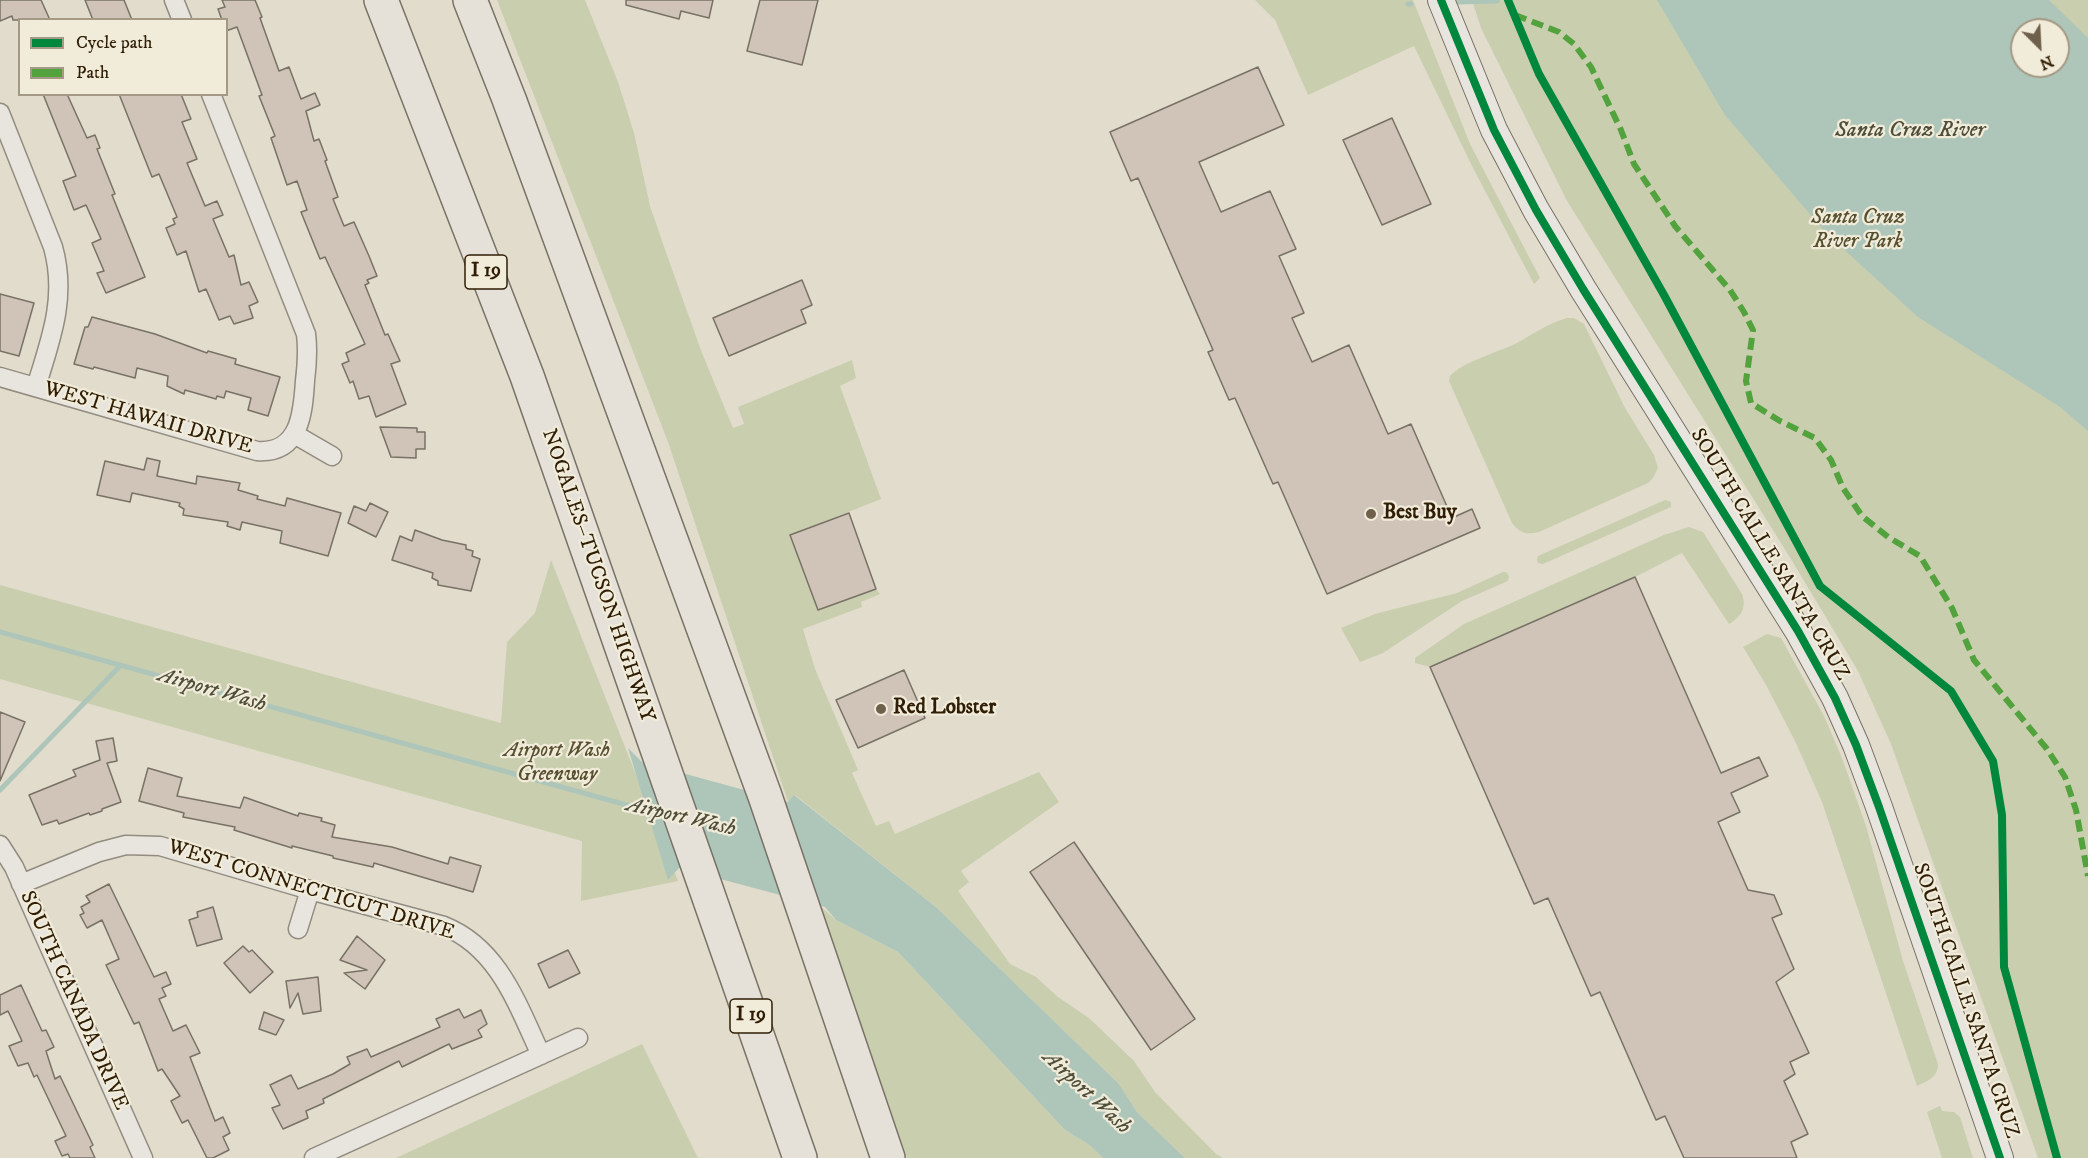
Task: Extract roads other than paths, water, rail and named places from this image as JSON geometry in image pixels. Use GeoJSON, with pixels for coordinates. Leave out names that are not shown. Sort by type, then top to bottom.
{"type":"FeatureCollection","features":[{"type":"Feature","properties":{"kind":"highway","name":"NOGALES–TUCSON HIGHWAY"},"geometry":{"type":"LineString","coordinates":[[381,0],[526,376],[800,1158]]}},
{"type":"Feature","properties":{"kind":"highway"},"geometry":{"type":"LineString","coordinates":[[470,0],[517,120],[765,796],[888,1158]]}},
{"type":"Feature","properties":{"kind":"street"},"geometry":{"type":"LineString","coordinates":[[174,0],[181,18]]}},
{"type":"Feature","properties":{"kind":"street","name":"SOUTH CALLE SANTA CRUZ"},"geometry":{"type":"LineString","coordinates":[[1441,0],[1494,130],[1536,210],[1588,298],[1793,623],[1835,698],[1856,745],[1879,807],[2000,1158]]}},
{"type":"Feature","properties":{"kind":"street"},"geometry":{"type":"LineString","coordinates":[[213,96],[306,334],[308,350],[304,403],[299,424],[293,435],[332,456]]}},
{"type":"Feature","properties":{"kind":"street"},"geometry":{"type":"LineString","coordinates":[[0,113],[58,263],[60,279],[55,326],[36,387]]}},
{"type":"Feature","properties":{"kind":"street","name":"WEST HAWAII DRIVE"},"geometry":{"type":"LineString","coordinates":[[0,377],[257,451],[275,450],[286,444],[293,435]]}},
{"type":"Feature","properties":{"kind":"street","name":"SOUTH CANADA DRIVE"},"geometry":{"type":"LineString","coordinates":[[0,845],[14,867],[143,1158]]}},
{"type":"Feature","properties":{"kind":"street","name":"WEST CONNECTICUT DRIVE"},"geometry":{"type":"LineString","coordinates":[[21,884],[99,852],[126,845],[160,846],[444,926],[478,946],[505,980],[541,1055]]}},
{"type":"Feature","properties":{"kind":"street"},"geometry":{"type":"LineString","coordinates":[[298,929],[310,890]]}},
{"type":"Feature","properties":{"kind":"street"},"geometry":{"type":"LineString","coordinates":[[314,1158],[578,1038]]}},
{"type":"Feature","properties":{"kind":"water","name":"Santa Cruz River"},"geometry":{"type":"Polygon","coordinates":[[[1657,0],[2049,0],[2067,18],[2010,18],[2010,78],[2070,78],[2070,20],[2088,38],[2088,431],[2060,407],[1918,317],[1827,234],[1725,115],[1657,0]]]}},
{"type":"Feature","properties":{"kind":"water"},"geometry":{"type":"Polygon","coordinates":[[[628,748],[642,762],[788,802],[794,795],[936,907],[1119,1084],[1137,1112],[1185,1158],[1103,1158],[1091,1146],[1065,1130],[898,952],[836,920],[825,907],[679,868],[668,880],[628,748]]]}},
{"type":"Feature","properties":{"kind":"waterway"},"geometry":{"type":"LineString","coordinates":[[1458,2],[1497,1]]}},
{"type":"Feature","properties":{"kind":"waterway","name":"Airport Wash"},"geometry":{"type":"LineString","coordinates":[[0,632],[652,812]]}},
{"type":"Feature","properties":{"kind":"waterway"},"geometry":{"type":"LineString","coordinates":[[0,790],[120,666]]}},
{"type":"Feature","properties":{"kind":"place","name":"Best Buy"},"geometry":{"type":"Point","coordinates":[1371,514]}},
{"type":"Feature","properties":{"kind":"place","name":"Red Lobster"},"geometry":{"type":"Point","coordinates":[881,709]}},
{"type":"Feature","properties":{"kind":"park label","name":"Santa Cruz River Park"},"geometry":{"type":"Point","coordinates":[1858,231]}},
{"type":"Feature","properties":{"kind":"park label","name":"Airport Wash Greenway"},"geometry":{"type":"Point","coordinates":[557,764]}}]}
